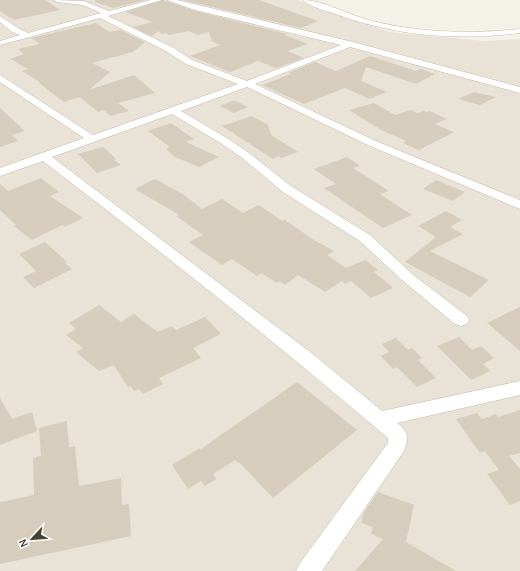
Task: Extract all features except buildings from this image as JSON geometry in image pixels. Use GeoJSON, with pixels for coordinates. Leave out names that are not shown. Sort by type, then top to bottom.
{"type":"FeatureCollection","features":[{"type":"Feature","properties":{"kind":"street"},"geometry":{"type":"LineString","coordinates":[[57,0],[84,3],[169,48],[189,62],[247,84],[374,144],[520,205]]}},
{"type":"Feature","properties":{"kind":"street"},"geometry":{"type":"LineString","coordinates":[[0,43],[159,0]]}},
{"type":"Feature","properties":{"kind":"street"},"geometry":{"type":"LineString","coordinates":[[170,0],[209,11],[350,44],[520,90]]}},
{"type":"Feature","properties":{"kind":"street"},"geometry":{"type":"LineString","coordinates":[[306,0],[362,21],[400,29],[463,35],[520,31]]}},
{"type":"Feature","properties":{"kind":"street"},"geometry":{"type":"LineString","coordinates":[[0,18],[15,30],[28,36]]}},
{"type":"Feature","properties":{"kind":"street"},"geometry":{"type":"LineString","coordinates":[[0,172],[247,84],[350,44]]}},
{"type":"Feature","properties":{"kind":"street"},"geometry":{"type":"LineString","coordinates":[[0,78],[92,139]]}},
{"type":"Feature","properties":{"kind":"street"},"geometry":{"type":"LineString","coordinates":[[173,110],[223,140],[245,155],[287,189],[365,238],[406,277],[461,320]]}},
{"type":"Feature","properties":{"kind":"street"},"geometry":{"type":"LineString","coordinates":[[45,157],[308,360],[398,435],[397,445],[308,571]]}},
{"type":"Feature","properties":{"kind":"street"},"geometry":{"type":"LineString","coordinates":[[380,419],[520,388]]}},
{"type":"Feature","properties":{"kind":"shaded area"},"geometry":{"type":"Polygon","coordinates":[[[0,0],[298,0],[388,32],[485,41],[520,39],[520,571],[0,571],[0,0]]]}}]}
